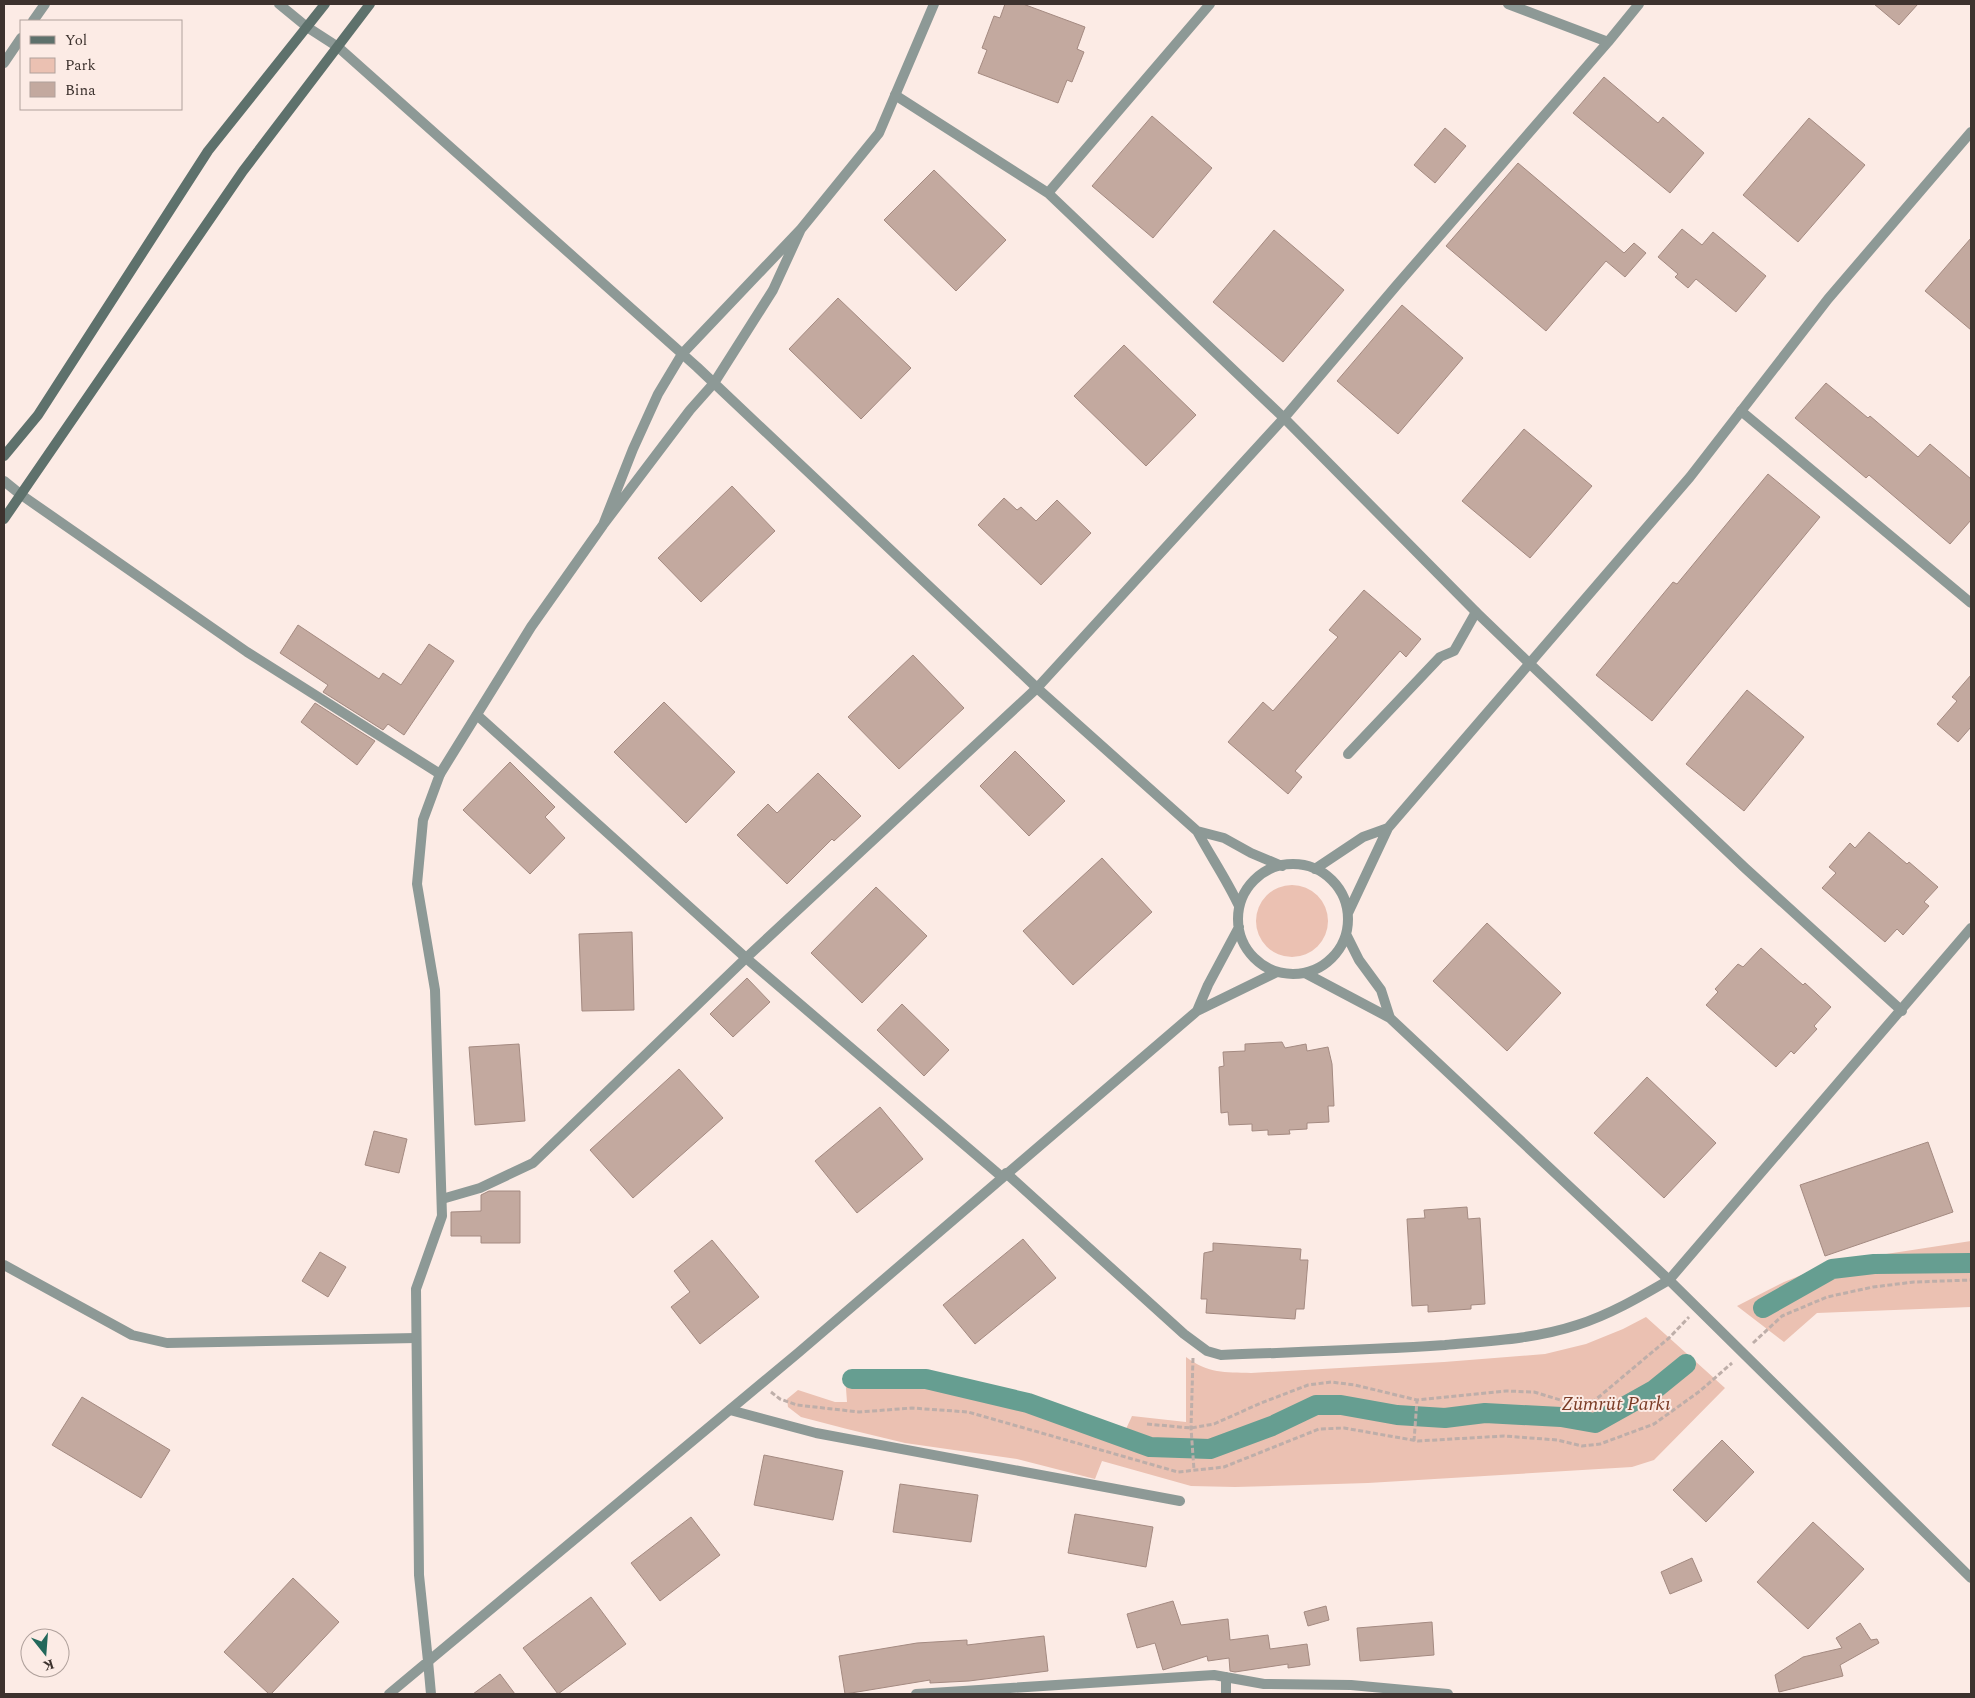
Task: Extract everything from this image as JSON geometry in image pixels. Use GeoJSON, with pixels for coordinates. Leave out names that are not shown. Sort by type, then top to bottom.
{"type":"FeatureCollection","features":[{"type":"Feature","properties":{"kind":"main road"},"geometry":{"type":"LineString","coordinates":[[4,456],[38,415],[208,150],[325,4]]}},
{"type":"Feature","properties":{"kind":"main road"},"geometry":{"type":"LineString","coordinates":[[4,519],[243,171],[370,4]]}},
{"type":"Feature","properties":{"kind":"street"},"geometry":{"type":"LineString","coordinates":[[34,20],[45,4]]}},
{"type":"Feature","properties":{"kind":"street"},"geometry":{"type":"LineString","coordinates":[[279,4],[307,27],[338,47],[682,354],[1037,688],[1197,831],[1211,858],[1228,882],[1239,906]]}},
{"type":"Feature","properties":{"kind":"street"},"geometry":{"type":"LineString","coordinates":[[603,526],[633,449],[658,394],[682,354],[801,229],[879,133],[934,4]]}},
{"type":"Feature","properties":{"kind":"street"},"geometry":{"type":"LineString","coordinates":[[1048,193],[1210,4]]}},
{"type":"Feature","properties":{"kind":"street"},"geometry":{"type":"LineString","coordinates":[[1508,4],[1608,42]]}},
{"type":"Feature","properties":{"kind":"street"},"geometry":{"type":"LineString","coordinates":[[442,1199],[480,1188],[533,1163],[746,958],[1037,688],[1284,418],[1639,4]]}},
{"type":"Feature","properties":{"kind":"street"},"geometry":{"type":"LineString","coordinates":[[4,63],[20,39]]}},
{"type":"Feature","properties":{"kind":"street"},"geometry":{"type":"LineString","coordinates":[[895,95],[1048,193],[1284,418],[1529,663],[1745,868],[1902,1011]]}},
{"type":"Feature","properties":{"kind":"street"},"geometry":{"type":"LineString","coordinates":[[1348,914],[1388,828],[1690,477],[1828,299],[1955,148],[1971,132]]}},
{"type":"Feature","properties":{"kind":"street"},"geometry":{"type":"LineString","coordinates":[[431,1694],[419,1575],[416,1289],[442,1216],[442,1199],[436,990],[417,884],[423,820],[440,774],[531,627],[603,526],[690,410],[714,384],[773,290],[801,229]]}},
{"type":"Feature","properties":{"kind":"street"},"geometry":{"type":"LineString","coordinates":[[1741,411],[1971,603]]}},
{"type":"Feature","properties":{"kind":"street"},"geometry":{"type":"LineString","coordinates":[[4,481],[247,652],[440,774]]}},
{"type":"Feature","properties":{"kind":"street"},"geometry":{"type":"LineString","coordinates":[[1348,754],[1440,657],[1454,651],[1476,612]]}},
{"type":"Feature","properties":{"kind":"street"},"geometry":{"type":"LineString","coordinates":[[477,715],[746,958],[1004,1175],[1184,1334],[1207,1351],[1221,1355],[1394,1349],[1533,1336],[1578,1325],[1632,1301],[1670,1280],[1902,1011],[1971,928]]}},
{"type":"Feature","properties":{"kind":"street"},"geometry":{"type":"LineString","coordinates":[[1315,869],[1363,837],[1388,828]]}},
{"type":"Feature","properties":{"kind":"street"},"geometry":{"type":"LineString","coordinates":[[1197,831],[1224,838],[1251,853],[1282,866]]}},
{"type":"Feature","properties":{"kind":"street"},"geometry":{"type":"LineString","coordinates":[[1290,864],[1309,866],[1315,869],[1326,874],[1339,888],[1347,905],[1348,924],[1344,942],[1333,958],[1318,969],[1304,973],[1290,974],[1277,972],[1253,958],[1245,946],[1239,927],[1239,906],[1244,893],[1256,878],[1272,868],[1290,864]]}},
{"type":"Feature","properties":{"kind":"street"},"geometry":{"type":"LineString","coordinates":[[1197,1011],[1208,985],[1228,951],[1239,927]]}},
{"type":"Feature","properties":{"kind":"street"},"geometry":{"type":"LineString","coordinates":[[1346,934],[1359,960],[1381,990],[1390,1018]]}},
{"type":"Feature","properties":{"kind":"street"},"geometry":{"type":"LineString","coordinates":[[389,1694],[730,1410],[1197,1011],[1277,972]]}},
{"type":"Feature","properties":{"kind":"street"},"geometry":{"type":"LineString","coordinates":[[1304,973],[1390,1018],[1670,1280],[1971,1578]]}},
{"type":"Feature","properties":{"kind":"street"},"geometry":{"type":"LineString","coordinates":[[4,1265],[132,1334],[167,1343],[416,1338]]}},
{"type":"Feature","properties":{"kind":"street"},"geometry":{"type":"LineString","coordinates":[[730,1410],[816,1433],[1180,1501]]}},
{"type":"Feature","properties":{"kind":"street"},"geometry":{"type":"LineString","coordinates":[[916,1694],[1214,1675],[1264,1684],[1351,1685],[1448,1694]]}},
{"type":"Feature","properties":{"kind":"street"},"geometry":{"type":"LineString","coordinates":[[1226,1677],[1226,1694]]}},
{"type":"Feature","properties":{"kind":"path"},"geometry":{"type":"LineString","coordinates":[[760,1384],[780,1399],[797,1405],[859,1412],[912,1408],[968,1412],[1178,1472],[1224,1467],[1319,1429],[1344,1428],[1414,1441],[1504,1436],[1558,1440],[1582,1446],[1600,1444],[1654,1424],[1700,1390],[1782,1316],[1827,1297],[1873,1287],[1914,1282],[1971,1280]]}},
{"type":"Feature","properties":{"kind":"path"},"geometry":{"type":"LineString","coordinates":[[1147,1424],[1191,1428],[1214,1424],[1308,1385],[1331,1382],[1355,1385],[1416,1402],[1506,1391],[1534,1392],[1576,1404],[1594,1402],[1669,1338],[1698,1308]]}},
{"type":"Feature","properties":{"kind":"path"},"geometry":{"type":"LineString","coordinates":[[1194,1470],[1191,1435],[1192,1361],[1199,1345]]}},
{"type":"Feature","properties":{"kind":"path"},"geometry":{"type":"LineString","coordinates":[[1414,1441],[1416,1402]]}},
{"type":"Feature","properties":{"kind":"green space"},"geometry":{"type":"Polygon","coordinates":[[[1292,885],[1312,891],[1322,901],[1328,921],[1322,941],[1312,951],[1292,957],[1272,951],[1262,941],[1256,921],[1262,901],[1272,891],[1292,885]]]}},
{"type":"Feature","properties":{"kind":"green space"},"geometry":{"type":"Polygon","coordinates":[[[1971,1241],[1971,1307],[1817,1313],[1784,1342],[1737,1306],[1784,1282],[1834,1262],[1971,1241]]]}},
{"type":"Feature","properties":{"kind":"green space","name":"Zümrüt Parkı"},"geometry":{"type":"Polygon","coordinates":[[[1646,1317],[1725,1388],[1654,1460],[1632,1467],[1368,1483],[1235,1487],[1191,1486],[1102,1461],[1095,1479],[1017,1459],[905,1443],[847,1429],[801,1417],[788,1407],[787,1399],[798,1390],[835,1402],[847,1402],[845,1375],[921,1375],[1028,1400],[1126,1429],[1132,1416],[1186,1422],[1186,1357],[1202,1367],[1217,1371],[1251,1373],[1545,1354],[1586,1344],[1623,1329],[1646,1317]]]}},
{"type":"Feature","properties":{"kind":"building"},"geometry":{"type":"Polygon","coordinates":[[[1005,4],[1023,4],[1085,27],[1077,49],[1084,52],[1072,82],[1067,80],[1058,103],[978,73],[987,50],[982,48],[994,16],[1000,18],[1005,4]]]}},
{"type":"Feature","properties":{"kind":"building"},"geometry":{"type":"Polygon","coordinates":[[[1874,4],[1918,4],[1899,25],[1874,4]]]}},
{"type":"Feature","properties":{"kind":"building"},"geometry":{"type":"Polygon","coordinates":[[[1604,77],[1658,123],[1663,117],[1704,153],[1670,193],[1573,113],[1604,77]]]}},
{"type":"Feature","properties":{"kind":"building"},"geometry":{"type":"Polygon","coordinates":[[[1152,116],[1212,168],[1153,238],[1092,186],[1152,116]]]}},
{"type":"Feature","properties":{"kind":"building"},"geometry":{"type":"Polygon","coordinates":[[[1809,118],[1865,165],[1798,242],[1743,195],[1809,118]]]}},
{"type":"Feature","properties":{"kind":"building"},"geometry":{"type":"Polygon","coordinates":[[[1445,128],[1466,146],[1435,183],[1414,165],[1445,128]]]}},
{"type":"Feature","properties":{"kind":"building"},"geometry":{"type":"Polygon","coordinates":[[[1518,163],[1624,253],[1634,243],[1646,253],[1625,277],[1606,261],[1546,331],[1446,246],[1518,163]]]}},
{"type":"Feature","properties":{"kind":"building"},"geometry":{"type":"Polygon","coordinates":[[[934,170],[1006,240],[956,291],[884,220],[934,170]]]}},
{"type":"Feature","properties":{"kind":"building"},"geometry":{"type":"Polygon","coordinates":[[[1682,229],[1702,245],[1713,232],[1766,276],[1736,312],[1696,279],[1688,288],[1675,277],[1678,274],[1658,257],[1682,229]]]}},
{"type":"Feature","properties":{"kind":"building"},"geometry":{"type":"Polygon","coordinates":[[[1274,230],[1344,290],[1283,362],[1213,302],[1274,230]]]}},
{"type":"Feature","properties":{"kind":"building"},"geometry":{"type":"Polygon","coordinates":[[[1971,238],[1971,330],[1925,291],[1971,238]]]}},
{"type":"Feature","properties":{"kind":"building"},"geometry":{"type":"Polygon","coordinates":[[[838,298],[911,368],[861,419],[789,349],[838,298]]]}},
{"type":"Feature","properties":{"kind":"building"},"geometry":{"type":"Polygon","coordinates":[[[1402,305],[1463,358],[1398,434],[1337,381],[1402,305]]]}},
{"type":"Feature","properties":{"kind":"building"},"geometry":{"type":"Polygon","coordinates":[[[1124,345],[1196,415],[1146,466],[1074,396],[1124,345]]]}},
{"type":"Feature","properties":{"kind":"building"},"geometry":{"type":"Polygon","coordinates":[[[1826,383],[1868,418],[1870,416],[1918,457],[1930,444],[1971,479],[1971,520],[1950,544],[1869,475],[1866,478],[1795,418],[1826,383]]]}},
{"type":"Feature","properties":{"kind":"building"},"geometry":{"type":"Polygon","coordinates":[[[1524,429],[1592,486],[1530,558],[1462,501],[1524,429]]]}},
{"type":"Feature","properties":{"kind":"building"},"geometry":{"type":"Polygon","coordinates":[[[1768,474],[1820,517],[1652,721],[1596,675],[1673,582],[1677,584],[1768,474]]]}},
{"type":"Feature","properties":{"kind":"building"},"geometry":{"type":"Polygon","coordinates":[[[732,486],[775,531],[701,602],[658,558],[732,486]]]}},
{"type":"Feature","properties":{"kind":"building"},"geometry":{"type":"Polygon","coordinates":[[[1004,498],[1017,510],[1021,507],[1036,521],[1057,500],[1091,533],[1041,585],[978,525],[1004,498]]]}},
{"type":"Feature","properties":{"kind":"building"},"geometry":{"type":"Polygon","coordinates":[[[1364,590],[1421,639],[1406,657],[1400,651],[1295,771],[1302,777],[1288,794],[1228,742],[1263,702],[1273,711],[1338,637],[1329,630],[1364,590]]]}},
{"type":"Feature","properties":{"kind":"building"},"geometry":{"type":"Polygon","coordinates":[[[298,625],[379,679],[383,673],[401,685],[429,644],[454,661],[404,735],[388,724],[383,730],[323,692],[328,685],[280,653],[298,625]]]}},
{"type":"Feature","properties":{"kind":"building"},"geometry":{"type":"Polygon","coordinates":[[[913,655],[964,708],[899,769],[848,717],[913,655]]]}},
{"type":"Feature","properties":{"kind":"building"},"geometry":{"type":"Polygon","coordinates":[[[1971,675],[1971,727],[1958,742],[1937,724],[1957,701],[1952,697],[1971,675]]]}},
{"type":"Feature","properties":{"kind":"building"},"geometry":{"type":"Polygon","coordinates":[[[1747,690],[1804,737],[1744,811],[1686,764],[1747,690]]]}},
{"type":"Feature","properties":{"kind":"building"},"geometry":{"type":"Polygon","coordinates":[[[664,702],[735,772],[686,823],[614,752],[664,702]]]}},
{"type":"Feature","properties":{"kind":"building"},"geometry":{"type":"Polygon","coordinates":[[[315,703],[375,741],[357,765],[301,722],[315,703]]]}},
{"type":"Feature","properties":{"kind":"building"},"geometry":{"type":"Polygon","coordinates":[[[1015,751],[1065,801],[1029,836],[980,786],[1015,751]]]}},
{"type":"Feature","properties":{"kind":"building"},"geometry":{"type":"Polygon","coordinates":[[[510,762],[555,807],[545,817],[565,838],[530,874],[463,810],[510,762]]]}},
{"type":"Feature","properties":{"kind":"building"},"geometry":{"type":"Polygon","coordinates":[[[818,773],[861,816],[834,841],[832,839],[787,884],[737,835],[768,804],[777,813],[818,773]]]}},
{"type":"Feature","properties":{"kind":"building"},"geometry":{"type":"Polygon","coordinates":[[[1869,832],[1938,887],[1924,902],[1929,906],[1903,935],[1897,929],[1885,942],[1822,888],[1836,873],[1829,867],[1850,843],[1855,848],[1869,832]]]}},
{"type":"Feature","properties":{"kind":"building"},"geometry":{"type":"Polygon","coordinates":[[[1102,858],[1152,912],[1073,985],[1023,931],[1102,858]]]}},
{"type":"Feature","properties":{"kind":"building"},"geometry":{"type":"Polygon","coordinates":[[[876,887],[927,936],[862,1003],[811,953],[876,887]]]}},
{"type":"Feature","properties":{"kind":"building"},"geometry":{"type":"Polygon","coordinates":[[[1487,923],[1561,993],[1507,1051],[1433,981],[1487,923]]]}},
{"type":"Feature","properties":{"kind":"building"},"geometry":{"type":"Polygon","coordinates":[[[632,932],[634,1010],[582,1011],[579,934],[632,932]]]}},
{"type":"Feature","properties":{"kind":"building"},"geometry":{"type":"Polygon","coordinates":[[[1761,948],[1803,985],[1805,983],[1831,1007],[1814,1026],[1817,1029],[1794,1054],[1791,1051],[1776,1067],[1706,1005],[1718,992],[1715,989],[1738,964],[1743,967],[1761,948]]]}},
{"type":"Feature","properties":{"kind":"building"},"geometry":{"type":"Polygon","coordinates":[[[747,978],[770,1002],[733,1037],[710,1014],[747,978]]]}},
{"type":"Feature","properties":{"kind":"building"},"geometry":{"type":"Polygon","coordinates":[[[902,1004],[949,1050],[924,1076],[877,1030],[902,1004]]]}},
{"type":"Feature","properties":{"kind":"building"},"geometry":{"type":"Polygon","coordinates":[[[1282,1042],[1285,1048],[1306,1044],[1307,1051],[1328,1047],[1332,1064],[1334,1106],[1328,1106],[1329,1122],[1307,1123],[1307,1129],[1289,1130],[1290,1134],[1268,1135],[1268,1130],[1252,1131],[1252,1124],[1229,1125],[1228,1112],[1221,1113],[1219,1067],[1224,1066],[1223,1052],[1245,1051],[1245,1044],[1282,1042]]]}},
{"type":"Feature","properties":{"kind":"building"},"geometry":{"type":"Polygon","coordinates":[[[519,1044],[525,1121],[475,1125],[469,1047],[519,1044]]]}},
{"type":"Feature","properties":{"kind":"building"},"geometry":{"type":"Polygon","coordinates":[[[679,1069],[723,1118],[633,1198],[590,1150],[679,1069]]]}},
{"type":"Feature","properties":{"kind":"building"},"geometry":{"type":"Polygon","coordinates":[[[1647,1077],[1716,1143],[1664,1198],[1594,1133],[1647,1077]]]}},
{"type":"Feature","properties":{"kind":"building"},"geometry":{"type":"Polygon","coordinates":[[[880,1107],[923,1159],[857,1213],[815,1161],[880,1107]]]}},
{"type":"Feature","properties":{"kind":"building"},"geometry":{"type":"Polygon","coordinates":[[[374,1131],[407,1139],[399,1173],[365,1165],[374,1131]]]}},
{"type":"Feature","properties":{"kind":"building"},"geometry":{"type":"Polygon","coordinates":[[[1928,1142],[1953,1212],[1825,1256],[1800,1185],[1928,1142]]]}},
{"type":"Feature","properties":{"kind":"building"},"geometry":{"type":"Polygon","coordinates":[[[489,1191],[520,1191],[520,1243],[481,1243],[481,1236],[451,1236],[451,1212],[481,1211],[481,1195],[489,1191]]]}},
{"type":"Feature","properties":{"kind":"building"},"geometry":{"type":"Polygon","coordinates":[[[1467,1207],[1468,1219],[1480,1218],[1485,1304],[1471,1305],[1471,1309],[1428,1312],[1428,1305],[1412,1306],[1407,1219],[1425,1218],[1424,1210],[1467,1207]]]}},
{"type":"Feature","properties":{"kind":"building"},"geometry":{"type":"Polygon","coordinates":[[[1023,1239],[1056,1278],[975,1344],[943,1305],[1023,1239]]]}},
{"type":"Feature","properties":{"kind":"building"},"geometry":{"type":"Polygon","coordinates":[[[712,1240],[759,1297],[700,1344],[671,1307],[690,1292],[674,1271],[712,1240]]]}},
{"type":"Feature","properties":{"kind":"building"},"geometry":{"type":"Polygon","coordinates":[[[1213,1243],[1301,1249],[1300,1260],[1308,1260],[1304,1309],[1296,1309],[1295,1319],[1206,1313],[1207,1299],[1201,1299],[1204,1253],[1213,1251],[1213,1243]]]}},
{"type":"Feature","properties":{"kind":"building"},"geometry":{"type":"Polygon","coordinates":[[[320,1252],[346,1267],[328,1297],[302,1281],[320,1252]]]}},
{"type":"Feature","properties":{"kind":"building"},"geometry":{"type":"Polygon","coordinates":[[[82,1397],[170,1450],[141,1498],[52,1445],[82,1397]]]}},
{"type":"Feature","properties":{"kind":"building"},"geometry":{"type":"Polygon","coordinates":[[[1722,1440],[1754,1472],[1706,1522],[1673,1490],[1722,1440]]]}},
{"type":"Feature","properties":{"kind":"building"},"geometry":{"type":"Polygon","coordinates":[[[764,1455],[843,1471],[833,1520],[754,1505],[764,1455]]]}},
{"type":"Feature","properties":{"kind":"building"},"geometry":{"type":"Polygon","coordinates":[[[900,1484],[978,1495],[971,1542],[893,1532],[900,1484]]]}},
{"type":"Feature","properties":{"kind":"building"},"geometry":{"type":"Polygon","coordinates":[[[1075,1514],[1153,1527],[1146,1567],[1068,1553],[1075,1514]]]}},
{"type":"Feature","properties":{"kind":"building"},"geometry":{"type":"Polygon","coordinates":[[[691,1517],[720,1555],[660,1601],[631,1563],[691,1517]]]}},
{"type":"Feature","properties":{"kind":"building"},"geometry":{"type":"Polygon","coordinates":[[[1813,1522],[1864,1569],[1808,1629],[1757,1582],[1813,1522]]]}},
{"type":"Feature","properties":{"kind":"building"},"geometry":{"type":"Polygon","coordinates":[[[1692,1558],[1702,1581],[1670,1594],[1661,1572],[1692,1558]]]}},
{"type":"Feature","properties":{"kind":"building"},"geometry":{"type":"Polygon","coordinates":[[[293,1578],[339,1622],[269,1694],[224,1652],[293,1578]]]}},
{"type":"Feature","properties":{"kind":"building"},"geometry":{"type":"Polygon","coordinates":[[[591,1597],[626,1644],[558,1694],[523,1648],[591,1597]]]}},
{"type":"Feature","properties":{"kind":"building"},"geometry":{"type":"Polygon","coordinates":[[[1173,1601],[1181,1625],[1228,1619],[1230,1640],[1268,1635],[1270,1649],[1307,1644],[1310,1665],[1288,1668],[1288,1664],[1235,1672],[1230,1671],[1229,1658],[1208,1661],[1207,1656],[1163,1670],[1155,1643],[1137,1648],[1127,1614],[1173,1601]]]}},
{"type":"Feature","properties":{"kind":"building"},"geometry":{"type":"Polygon","coordinates":[[[1326,1606],[1329,1620],[1308,1626],[1304,1612],[1326,1606]]]}},
{"type":"Feature","properties":{"kind":"building"},"geometry":{"type":"Polygon","coordinates":[[[1432,1622],[1434,1655],[1360,1661],[1357,1628],[1432,1622]]]}},
{"type":"Feature","properties":{"kind":"building"},"geometry":{"type":"Polygon","coordinates":[[[1860,1623],[1871,1640],[1877,1639],[1879,1643],[1840,1665],[1843,1676],[1779,1692],[1775,1675],[1803,1657],[1842,1648],[1836,1638],[1860,1623]]]}},
{"type":"Feature","properties":{"kind":"building"},"geometry":{"type":"Polygon","coordinates":[[[1044,1636],[1048,1671],[969,1681],[930,1683],[930,1680],[845,1694],[839,1656],[917,1643],[967,1640],[967,1645],[1044,1636]]]}},
{"type":"Feature","properties":{"kind":"building"},"geometry":{"type":"Polygon","coordinates":[[[500,1674],[515,1694],[473,1694],[500,1674]]]}},
{"type":"Feature","properties":{"kind":"waterway"},"geometry":{"type":"LineString","coordinates":[[1763,1308],[1832,1269],[1874,1264],[1971,1263]]}},
{"type":"Feature","properties":{"kind":"waterway"},"geometry":{"type":"LineString","coordinates":[[852,1379],[926,1379],[1028,1403],[1150,1447],[1210,1449],[1272,1426],[1316,1405],[1341,1405],[1397,1415],[1445,1418],[1485,1413],[1561,1417],[1595,1423],[1654,1390],[1686,1364]]}}]}
